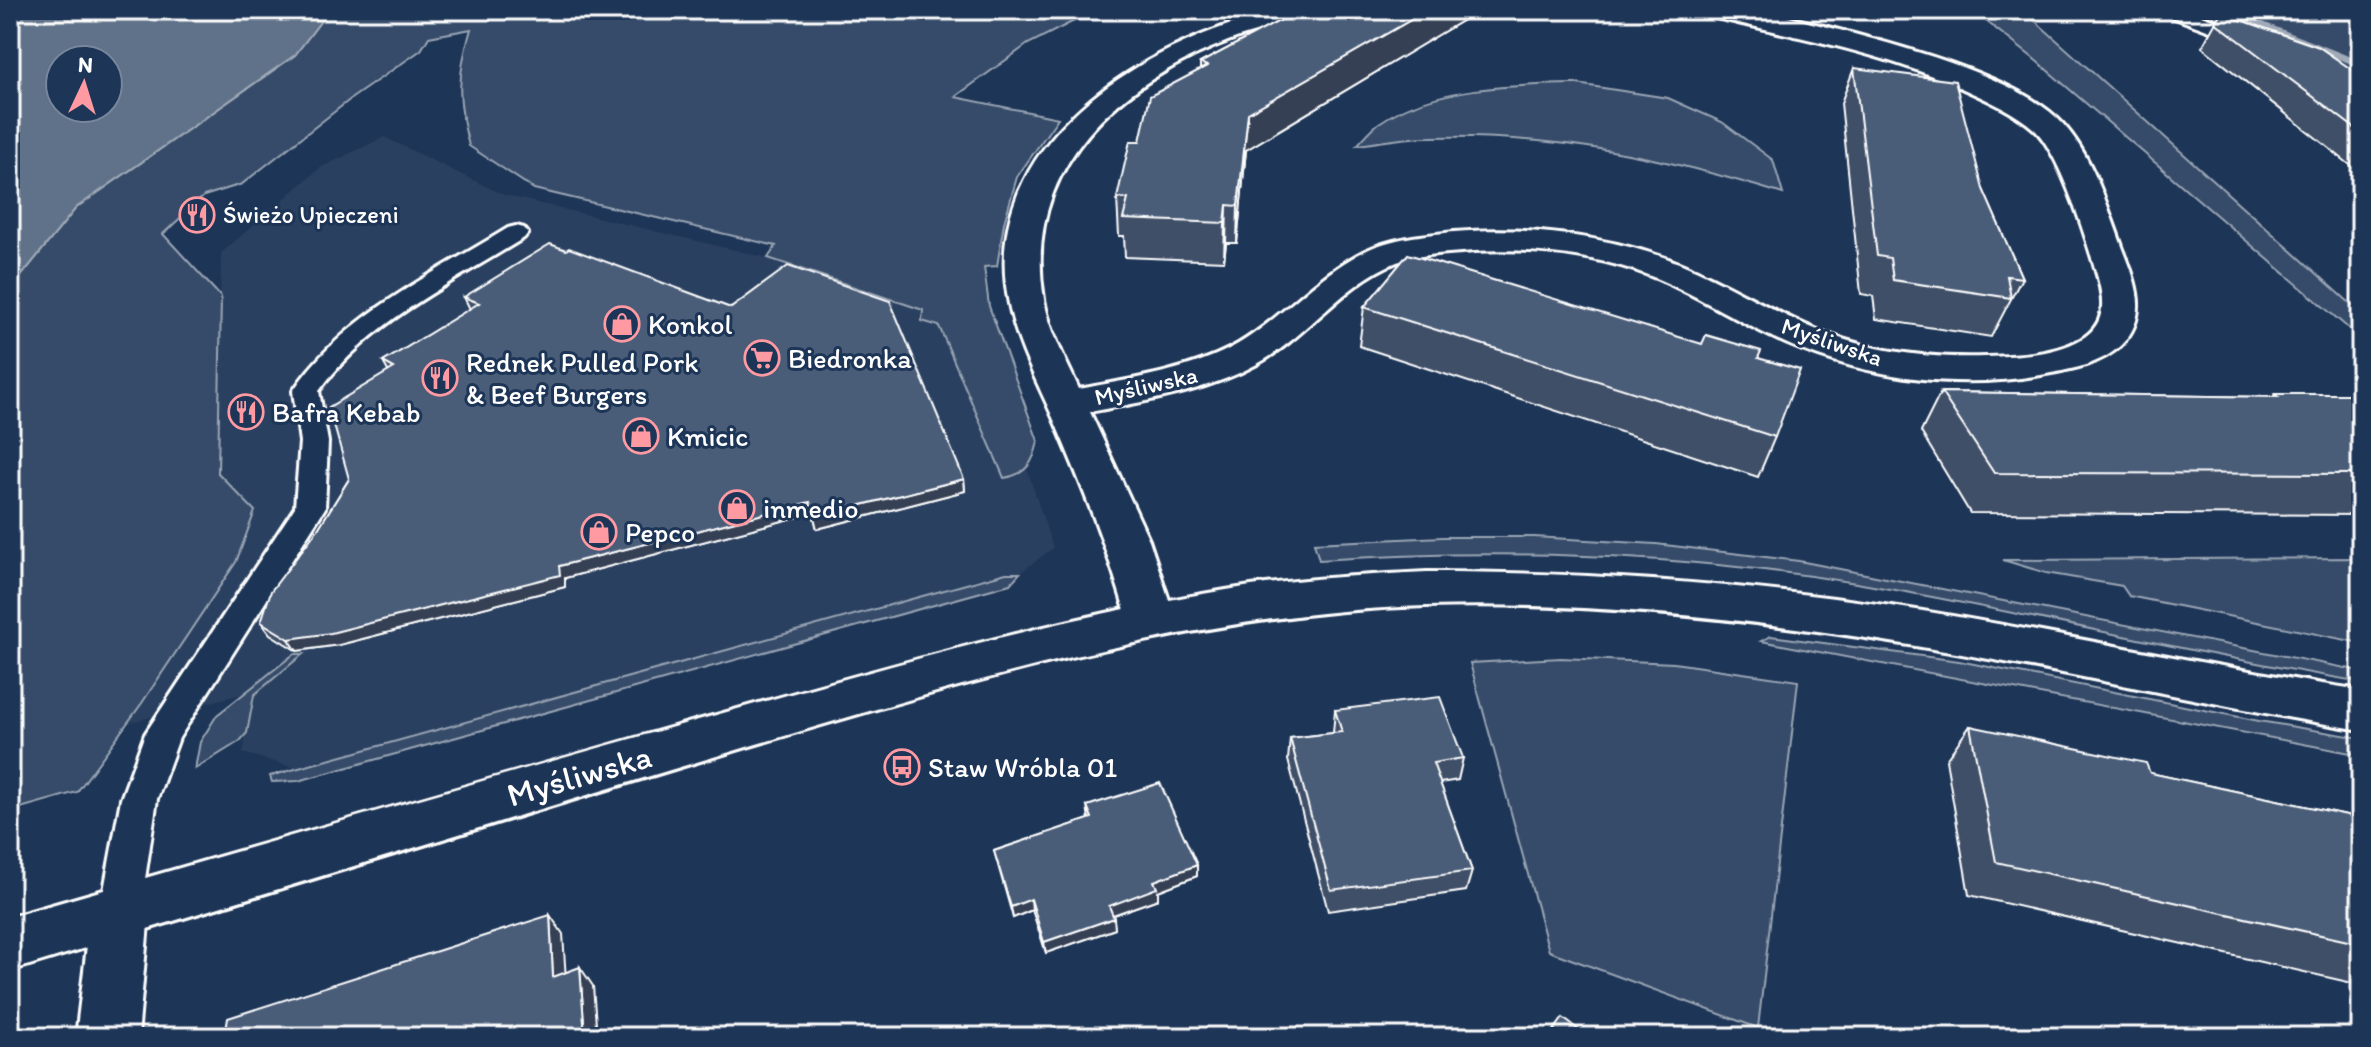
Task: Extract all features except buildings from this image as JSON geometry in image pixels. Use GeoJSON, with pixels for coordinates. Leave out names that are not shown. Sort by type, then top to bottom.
{"type":"FeatureCollection","features":[{"type":"Feature","properties":{"kind":"street","name":"Myśliwska"},"geometry":{"type":"LineString","coordinates":[[1152,621],[1128,541],[1044,354],[1026,299],[1021,241],[1033,194],[1058,151],[1094,108],[1168,60],[1219,35],[1312,10]]}},
{"type":"Feature","properties":{"kind":"street","name":"Myśliwska"},"geometry":{"type":"LineString","coordinates":[[1067,404],[1181,382],[1242,358],[1379,257],[1425,246],[1485,239],[1544,242],[1633,259],[1685,278],[1799,335],[1875,361],[1957,370],[2016,369],[2081,356],[2106,340],[2122,312],[2118,282],[2061,137],[2034,115],[1983,87],[1910,58],[1840,36],[1717,10]]}},
{"type":"Feature","properties":{"kind":"street","name":"Myśliwska"},"geometry":{"type":"LineString","coordinates":[[10,944],[1019,650],[1236,606],[1357,592],[1534,591],[1634,596],[1858,619],[2361,710]]}},
{"type":"Feature","properties":{"kind":"street"},"geometry":{"type":"LineString","coordinates":[[107,1037],[120,912]]}},
{"type":"Feature","properties":{"kind":"lane"},"geometry":{"type":"LineString","coordinates":[[2170,10],[2267,46]]}},
{"type":"Feature","properties":{"kind":"lane"},"geometry":{"type":"LineString","coordinates":[[120,912],[139,799],[163,734],[310,508],[314,442],[306,391],[330,358],[384,315],[516,233]]}},
{"type":"Feature","properties":{"kind":"shaded area"},"geometry":{"type":"Polygon","coordinates":[[[10,10],[329,10],[295,55],[76,208],[10,290],[10,10]]]}},
{"type":"Feature","properties":{"kind":"shaded area"},"geometry":{"type":"Polygon","coordinates":[[[329,10],[1096,10],[1028,44],[955,97],[1058,118],[1017,177],[1004,223],[997,266],[984,267],[989,306],[1038,441],[1034,455],[1023,471],[1004,478],[939,326],[922,321],[923,310],[768,258],[776,246],[534,189],[469,146],[460,87],[471,29],[429,37],[421,50],[352,98],[242,184],[204,196],[163,234],[221,297],[218,473],[255,511],[236,562],[142,703],[77,792],[10,811],[10,290],[76,208],[295,55],[329,10]]]}},
{"type":"Feature","properties":{"kind":"shaded area"},"geometry":{"type":"Polygon","coordinates":[[[1972,10],[2023,10],[2361,313],[2361,339],[2033,58],[1972,10]]]}},
{"type":"Feature","properties":{"kind":"shaded area"},"geometry":{"type":"Polygon","coordinates":[[[2197,10],[2350,10],[2361,15],[2361,77],[2197,10]]]}},
{"type":"Feature","properties":{"kind":"shaded area"},"geometry":{"type":"Polygon","coordinates":[[[1577,84],[1668,98],[1722,122],[1773,160],[1783,194],[1652,159],[1566,144],[1522,139],[1430,137],[1357,145],[1379,123],[1423,101],[1501,87],[1577,84]]]}},
{"type":"Feature","properties":{"kind":"shaded area"},"geometry":{"type":"Polygon","coordinates":[[[384,137],[504,195],[768,258],[923,310],[922,321],[938,325],[1015,476],[1027,469],[1053,548],[1020,573],[306,771],[243,753],[254,691],[127,723],[236,562],[255,512],[218,473],[221,253],[320,168],[384,137]]]}},
{"type":"Feature","properties":{"kind":"shaded area"},"geometry":{"type":"Polygon","coordinates":[[[1443,537],[1534,537],[1656,544],[1799,561],[2361,671],[2361,682],[1919,594],[1789,573],[1656,560],[1521,554],[1319,560],[1314,543],[1443,537]]]}},
{"type":"Feature","properties":{"kind":"shaded area"},"geometry":{"type":"Polygon","coordinates":[[[2361,558],[2361,643],[2129,596],[2122,586],[2046,573],[2003,560],[2361,558]]]}},
{"type":"Feature","properties":{"kind":"shaded area"},"geometry":{"type":"Polygon","coordinates":[[[1006,573],[1020,573],[1010,584],[298,781],[272,782],[270,776],[1006,573]]]}},
{"type":"Feature","properties":{"kind":"shaded area"},"geometry":{"type":"Polygon","coordinates":[[[1771,636],[1959,661],[2259,721],[2361,738],[2361,755],[1761,641],[1771,636]]]}},
{"type":"Feature","properties":{"kind":"shaded area"},"geometry":{"type":"Polygon","coordinates":[[[294,654],[303,654],[254,695],[247,733],[240,741],[195,769],[200,742],[217,715],[294,654]]]}},
{"type":"Feature","properties":{"kind":"shaded area"},"geometry":{"type":"Polygon","coordinates":[[[1561,658],[1674,663],[1798,681],[1758,1028],[1549,951],[1470,663],[1561,658]]]}},
{"type":"Feature","properties":{"kind":"waterway"},"geometry":{"type":"LineString","coordinates":[[2224,10],[2361,65]]}},
{"type":"Feature","properties":{"kind":"place","name":"Świeżo Upieczeni"},"geometry":{"type":"Point","coordinates":[197,215]}},
{"type":"Feature","properties":{"kind":"place","name":"Konkol"},"geometry":{"type":"Point","coordinates":[622,324]}},
{"type":"Feature","properties":{"kind":"place","name":"Biedronka"},"geometry":{"type":"Point","coordinates":[762,358]}},
{"type":"Feature","properties":{"kind":"place","name":"Rednek Pulled Pork & Beef Burgers"},"geometry":{"type":"Point","coordinates":[440,378]}},
{"type":"Feature","properties":{"kind":"place","name":"Bafra Kebab"},"geometry":{"type":"Point","coordinates":[246,412]}},
{"type":"Feature","properties":{"kind":"place","name":"Kmicic"},"geometry":{"type":"Point","coordinates":[641,436]}},
{"type":"Feature","properties":{"kind":"place","name":"inmedio"},"geometry":{"type":"Point","coordinates":[737,508]}},
{"type":"Feature","properties":{"kind":"place","name":"Pepco"},"geometry":{"type":"Point","coordinates":[599,532]}},
{"type":"Feature","properties":{"kind":"place","name":"Staw Wróbla 01"},"geometry":{"type":"Point","coordinates":[902,767]}}]}
